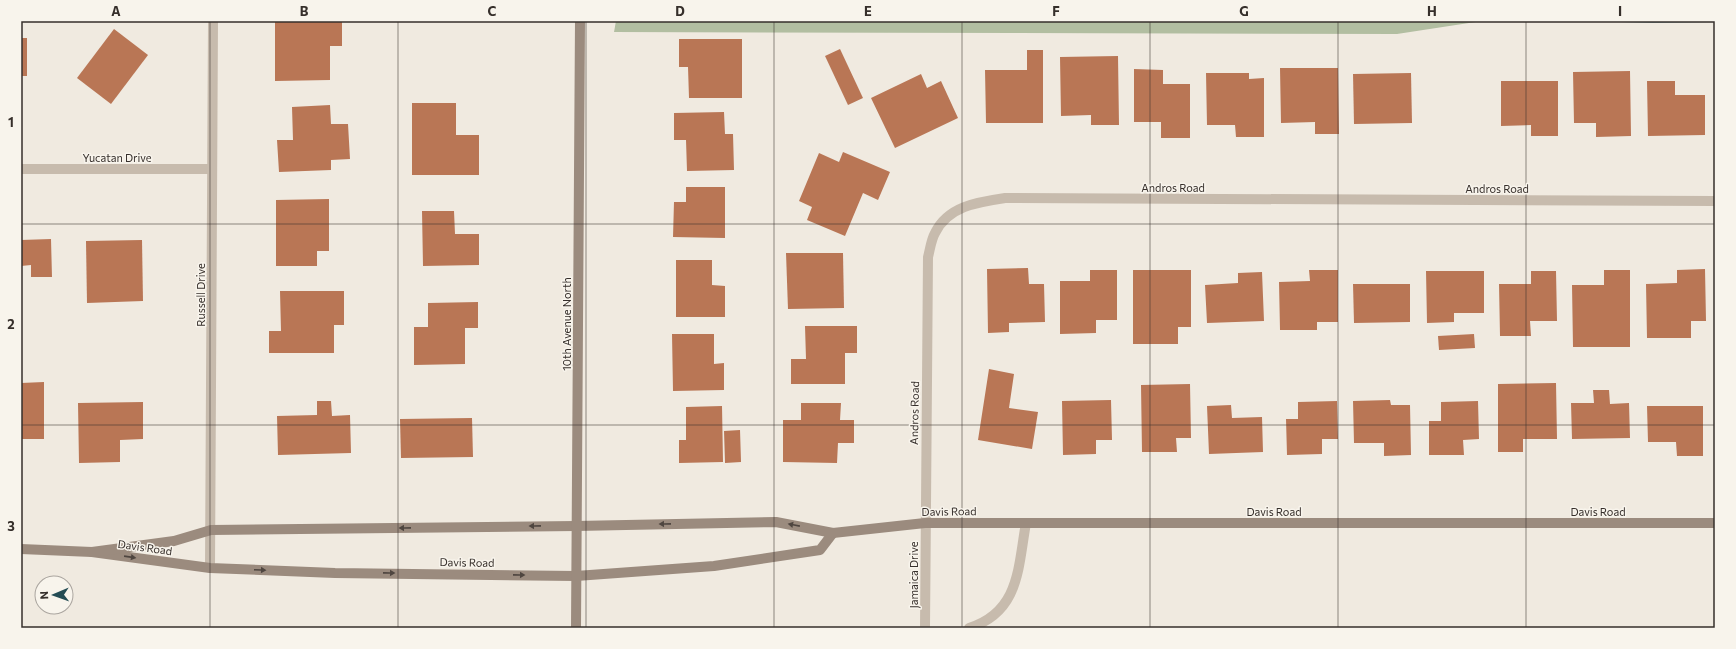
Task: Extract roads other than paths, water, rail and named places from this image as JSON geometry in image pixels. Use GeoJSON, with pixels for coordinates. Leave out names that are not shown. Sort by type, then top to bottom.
{"type":"FeatureCollection","features":[{"type":"Feature","properties":{"kind":"street","name":"Russell Drive"},"geometry":{"type":"LineString","coordinates":[[210,568],[213,21]]}},
{"type":"Feature","properties":{"kind":"street","name":"10th Avenue North"},"geometry":{"type":"LineString","coordinates":[[576,628],[580,21]]}},
{"type":"Feature","properties":{"kind":"street","name":"Yucatan Drive"},"geometry":{"type":"LineString","coordinates":[[21,168],[212,169]]}},
{"type":"Feature","properties":{"kind":"street","name":"Andros Road"},"geometry":{"type":"LineString","coordinates":[[925,523],[928,257],[935,233],[947,215],[972,203],[1005,198],[1715,201]]}},
{"type":"Feature","properties":{"kind":"street","name":"Davis Road"},"geometry":{"type":"LineString","coordinates":[[92,552],[174,541],[211,530],[776,522],[833,533],[925,523],[1715,523]]}},
{"type":"Feature","properties":{"kind":"street","name":"Jamaica Drive"},"geometry":{"type":"LineString","coordinates":[[925,523],[925,628]]}},
{"type":"Feature","properties":{"kind":"street"},"geometry":{"type":"LineString","coordinates":[[969,628],[980,625],[995,615],[1014,589],[1026,523]]}},
{"type":"Feature","properties":{"kind":"street","name":"Davis Road"},"geometry":{"type":"LineString","coordinates":[[21,549],[92,552],[210,568],[335,573],[576,576],[714,566],[820,550],[833,533]]}},
{"type":"Feature","properties":{"kind":"water"},"geometry":{"type":"Polygon","coordinates":[[[1590,21],[1715,21],[1715,22],[1653,23],[1590,21]]]}}]}
